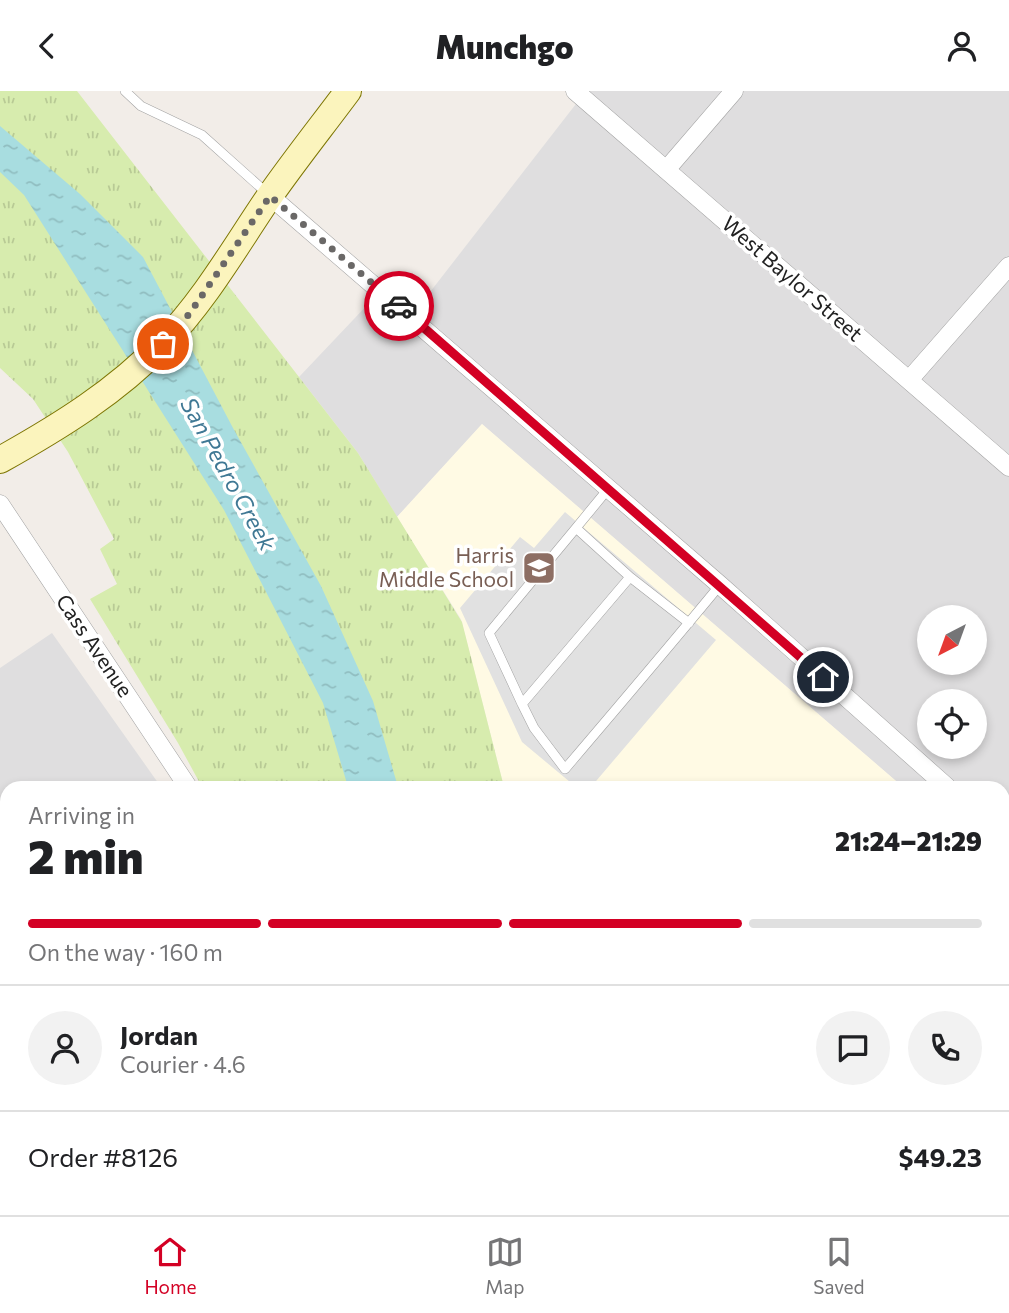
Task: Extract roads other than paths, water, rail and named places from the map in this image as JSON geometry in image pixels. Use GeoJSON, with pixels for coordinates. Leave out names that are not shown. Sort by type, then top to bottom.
{"type":"FeatureCollection","features":[{"type":"Feature","properties":{"kind":"main road"},"geometry":{"type":"LineString","coordinates":[[0,460],[51,432],[118,385],[163,344],[190,313],[270,196],[348,91]]}},
{"type":"Feature","properties":{"kind":"street","name":"West Baylor Street"},"geometry":{"type":"LineString","coordinates":[[575,91],[1009,467]]}},
{"type":"Feature","properties":{"kind":"street"},"geometry":{"type":"LineString","coordinates":[[666,170],[734,91]]}},
{"type":"Feature","properties":{"kind":"street"},"geometry":{"type":"LineString","coordinates":[[270,196],[720,585],[940,781]]}},
{"type":"Feature","properties":{"kind":"street"},"geometry":{"type":"LineString","coordinates":[[909,380],[1009,266]]}},
{"type":"Feature","properties":{"kind":"street","name":"Cass Avenue"},"geometry":{"type":"LineString","coordinates":[[0,504],[184,781]]}},
{"type":"Feature","properties":{"kind":"lane"},"geometry":{"type":"LineString","coordinates":[[125,91],[141,106],[202,135],[270,196]]}},
{"type":"Feature","properties":{"kind":"lane"},"geometry":{"type":"LineString","coordinates":[[608,489],[489,632],[534,728],[565,769],[720,585]]}},
{"type":"Feature","properties":{"kind":"lane"},"geometry":{"type":"LineString","coordinates":[[576,529],[630,577],[689,623]]}},
{"type":"Feature","properties":{"kind":"lane"},"geometry":{"type":"LineString","coordinates":[[522,704],[630,577]]}},
{"type":"Feature","properties":{"kind":"water","name":"San Pedro Creek"},"geometry":{"type":"Polygon","coordinates":[[[0,126],[80,194],[143,257],[233,428],[321,586],[373,701],[396,781],[346,781],[323,703],[224,510],[24,195],[0,172],[0,126]]]}},
{"type":"Feature","properties":{"kind":"place","name":"Harris Middle School"},"geometry":{"type":"Point","coordinates":[539,568]}}]}
